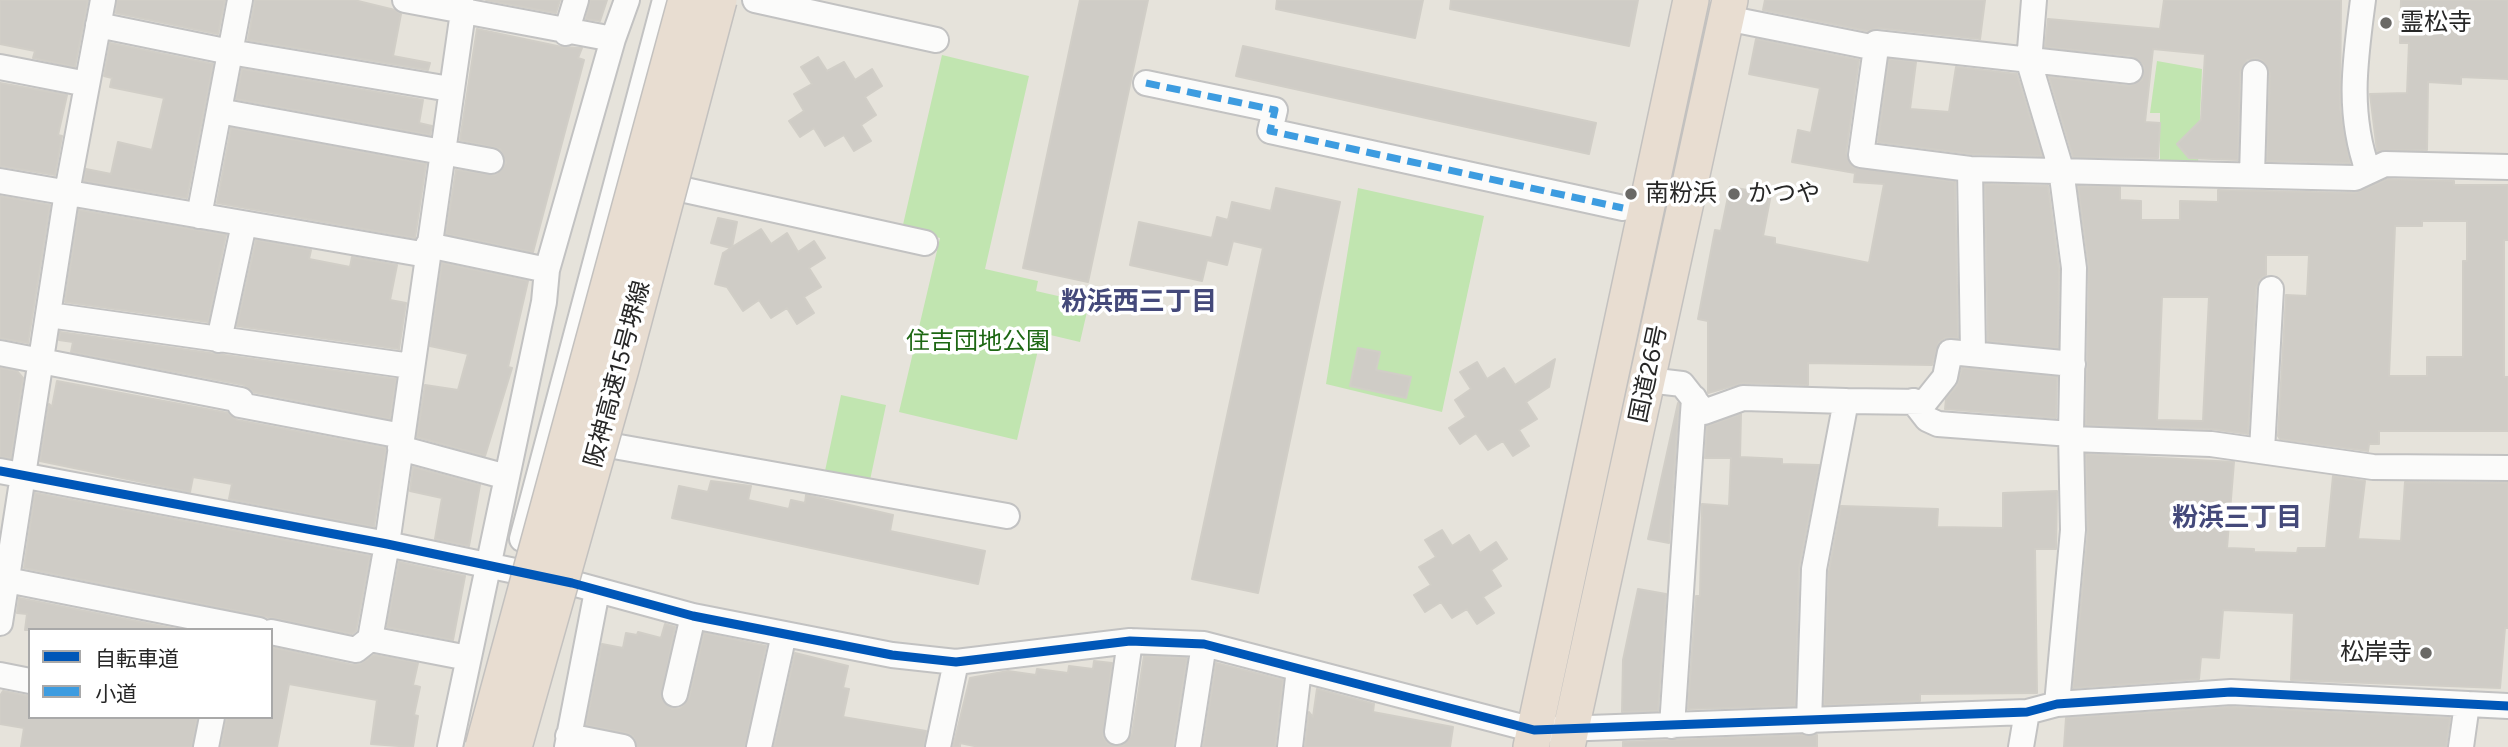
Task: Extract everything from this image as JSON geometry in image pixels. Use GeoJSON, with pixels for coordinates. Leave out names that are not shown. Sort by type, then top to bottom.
{"type":"FeatureCollection","features":[{"type":"Feature","properties":{"kind":"highway","name":"阪神高速15号堺線"},"geometry":{"type":"LineString","coordinates":[[483,747],[686,0]]}},
{"type":"Feature","properties":{"kind":"highway","name":"阪神高速15号堺線"},"geometry":{"type":"LineString","coordinates":[[514,747],[621,369],[719,0]]}},
{"type":"Feature","properties":{"kind":"highway","name":"国道26号"},"geometry":{"type":"LineString","coordinates":[[1533,739],[1691,0]]}},
{"type":"Feature","properties":{"kind":"highway","name":"国道26号"},"geometry":{"type":"LineString","coordinates":[[1569,738],[1728,9]]}},
{"type":"Feature","properties":{"kind":"street"},"geometry":{"type":"LineString","coordinates":[[0,623],[7,580],[12,474],[42,361],[67,192],[103,0]]}},
{"type":"Feature","properties":{"kind":"street"},"geometry":{"type":"LineString","coordinates":[[199,216],[240,0]]}},
{"type":"Feature","properties":{"kind":"street"},"geometry":{"type":"LineString","coordinates":[[405,0],[462,6],[566,33],[613,39]]}},
{"type":"Feature","properties":{"kind":"street"},"geometry":{"type":"LineString","coordinates":[[566,33],[576,0]]}},
{"type":"Feature","properties":{"kind":"street"},"geometry":{"type":"LineString","coordinates":[[450,747],[544,302],[547,271],[613,39],[627,0]]}},
{"type":"Feature","properties":{"kind":"street"},"geometry":{"type":"LineString","coordinates":[[472,747],[513,570],[665,0]]}},
{"type":"Feature","properties":{"kind":"street"},"geometry":{"type":"LineString","coordinates":[[530,747],[727,0]]}},
{"type":"Feature","properties":{"kind":"street"},"geometry":{"type":"LineString","coordinates":[[755,0],[936,40]]}},
{"type":"Feature","properties":{"kind":"street"},"geometry":{"type":"LineString","coordinates":[[2034,0],[2029,62],[2061,169],[2074,268],[2071,437],[2073,530],[2057,704]]}},
{"type":"Feature","properties":{"kind":"street"},"geometry":{"type":"LineString","coordinates":[[2363,0],[2354,61],[2353,115],[2368,171]]}},
{"type":"Feature","properties":{"kind":"street"},"geometry":{"type":"LineString","coordinates":[[273,632],[356,650],[370,639],[387,544],[462,6]]}},
{"type":"Feature","properties":{"kind":"street"},"geometry":{"type":"LineString","coordinates":[[1728,9],[1876,48]]}},
{"type":"Feature","properties":{"kind":"street"},"geometry":{"type":"LineString","coordinates":[[98,25],[230,52],[450,89]]}},
{"type":"Feature","properties":{"kind":"street"},"geometry":{"type":"LineString","coordinates":[[2130,71],[2029,62],[1876,43],[1861,155],[1970,169],[2061,169],[2355,178],[2385,164],[2508,167]]}},
{"type":"Feature","properties":{"kind":"street"},"geometry":{"type":"LineString","coordinates":[[0,67],[87,84]]}},
{"type":"Feature","properties":{"kind":"street"},"geometry":{"type":"LineString","coordinates":[[2252,175],[2256,73]]}},
{"type":"Feature","properties":{"kind":"street"},"geometry":{"type":"LineString","coordinates":[[1146,83],[1275,110],[1270,131],[1623,208]]}},
{"type":"Feature","properties":{"kind":"street"},"geometry":{"type":"LineString","coordinates":[[219,110],[491,161]]}},
{"type":"Feature","properties":{"kind":"street"},"geometry":{"type":"LineString","coordinates":[[1970,169],[1973,352]]}},
{"type":"Feature","properties":{"kind":"street"},"geometry":{"type":"LineString","coordinates":[[0,181],[244,224],[428,250],[547,271]]}},
{"type":"Feature","properties":{"kind":"street"},"geometry":{"type":"LineString","coordinates":[[676,188],[925,243]]}},
{"type":"Feature","properties":{"kind":"street"},"geometry":{"type":"LineString","coordinates":[[219,340],[244,224]]}},
{"type":"Feature","properties":{"kind":"street"},"geometry":{"type":"LineString","coordinates":[[2262,450],[2271,289]]}},
{"type":"Feature","properties":{"kind":"street"},"geometry":{"type":"LineString","coordinates":[[49,315],[411,366]]}},
{"type":"Feature","properties":{"kind":"street"},"geometry":{"type":"LineString","coordinates":[[1648,380],[1682,384],[1704,412],[1743,398],[1925,402],[1945,377],[1950,352],[1973,352],[2073,364]]}},
{"type":"Feature","properties":{"kind":"street"},"geometry":{"type":"LineString","coordinates":[[0,354],[241,400],[240,405],[401,442],[507,477]]}},
{"type":"Feature","properties":{"kind":"street"},"geometry":{"type":"LineString","coordinates":[[1672,726],[1694,398]]}},
{"type":"Feature","properties":{"kind":"street"},"geometry":{"type":"LineString","coordinates":[[1809,722],[1814,569],[1846,401]]}},
{"type":"Feature","properties":{"kind":"street"},"geometry":{"type":"LineString","coordinates":[[1913,401],[1927,419],[1938,424],[2071,437],[2211,444],[2373,467],[2508,468]]}},
{"type":"Feature","properties":{"kind":"street"},"geometry":{"type":"LineString","coordinates":[[608,445],[1007,516]]}},
{"type":"Feature","properties":{"kind":"street"},"geometry":{"type":"LineString","coordinates":[[12,474],[387,544],[572,583],[693,615],[892,655],[956,662],[1130,641],[1204,644],[1299,669],[1533,739],[1569,738],[1672,726],[2027,712],[2057,704],[2231,692],[2508,706]]}},
{"type":"Feature","properties":{"kind":"street"},"geometry":{"type":"LineString","coordinates":[[7,580],[226,626]]}},
{"type":"Feature","properties":{"kind":"street"},"geometry":{"type":"LineString","coordinates":[[597,591],[568,742],[623,747]]}},
{"type":"Feature","properties":{"kind":"street"},"geometry":{"type":"LineString","coordinates":[[675,694],[693,615]]}},
{"type":"Feature","properties":{"kind":"street"},"geometry":{"type":"LineString","coordinates":[[759,747],[784,634]]}},
{"type":"Feature","properties":{"kind":"street"},"geometry":{"type":"LineString","coordinates":[[370,639],[468,657]]}},
{"type":"Feature","properties":{"kind":"street"},"geometry":{"type":"LineString","coordinates":[[1117,732],[1130,641]]}},
{"type":"Feature","properties":{"kind":"street"},"geometry":{"type":"LineString","coordinates":[[1188,747],[1204,644]]}},
{"type":"Feature","properties":{"kind":"street"},"geometry":{"type":"LineString","coordinates":[[938,747],[956,662]]}},
{"type":"Feature","properties":{"kind":"street"},"geometry":{"type":"LineString","coordinates":[[1290,747],[1299,669]]}},
{"type":"Feature","properties":{"kind":"street"},"geometry":{"type":"LineString","coordinates":[[0,675],[28,681]]}},
{"type":"Feature","properties":{"kind":"street"},"geometry":{"type":"LineString","coordinates":[[2461,747],[2467,704]]}},
{"type":"Feature","properties":{"kind":"street"},"geometry":{"type":"LineString","coordinates":[[2021,747],[2027,712]]}},
{"type":"Feature","properties":{"kind":"street"},"geometry":{"type":"LineString","coordinates":[[206,747],[212,719]]}},
{"type":"Feature","properties":{"kind":"green space","name":"住吉団地公園"},"geometry":{"type":"Polygon","coordinates":[[[942,55],[1029,76],[985,269],[1038,281],[1036,291],[1089,303],[1080,342],[1042,333],[1017,440],[899,412],[940,238],[902,229],[942,55]]]}},
{"type":"Feature","properties":{"kind":"green space"},"geometry":{"type":"Polygon","coordinates":[[[2157,61],[2202,69],[2198,165],[2160,165],[2160,113],[2150,113],[2157,61]]]}},
{"type":"Feature","properties":{"kind":"green space"},"geometry":{"type":"Polygon","coordinates":[[[1358,188],[1484,216],[1442,412],[1326,384],[1358,188]]]}},
{"type":"Feature","properties":{"kind":"green space"},"geometry":{"type":"Polygon","coordinates":[[[841,395],[886,405],[870,480],[825,471],[841,395]]]}},
{"type":"Feature","properties":{"kind":"building"},"geometry":{"type":"Polygon","coordinates":[[[0,0],[88,0],[75,67],[33,58],[35,51],[0,44],[0,0]]]}},
{"type":"Feature","properties":{"kind":"building"},"geometry":{"type":"Polygon","coordinates":[[[117,0],[225,0],[218,34],[116,13],[117,0]]]}},
{"type":"Feature","properties":{"kind":"building"},"geometry":{"type":"Polygon","coordinates":[[[255,0],[354,0],[395,10],[401,14],[393,56],[430,63],[428,70],[248,40],[255,0]]]}},
{"type":"Feature","properties":{"kind":"building"},"geometry":{"type":"Polygon","coordinates":[[[486,0],[560,0],[556,13],[486,0]]]}},
{"type":"Feature","properties":{"kind":"building"},"geometry":{"type":"Polygon","coordinates":[[[590,0],[607,0],[600,21],[586,19],[590,0]]]}},
{"type":"Feature","properties":{"kind":"building"},"geometry":{"type":"Polygon","coordinates":[[[1080,0],[1148,0],[1088,282],[1023,268],[1080,0]]]}},
{"type":"Feature","properties":{"kind":"building"},"geometry":{"type":"Polygon","coordinates":[[[1277,0],[1423,0],[1415,38],[1276,9],[1277,0]]]}},
{"type":"Feature","properties":{"kind":"building"},"geometry":{"type":"Polygon","coordinates":[[[1451,0],[1638,0],[1629,46],[1450,9],[1451,0]]]}},
{"type":"Feature","properties":{"kind":"building"},"geometry":{"type":"Polygon","coordinates":[[[1765,0],[1985,0],[1980,39],[1878,28],[1868,31],[1763,10],[1765,0]]]}},
{"type":"Feature","properties":{"kind":"building"},"geometry":{"type":"Polygon","coordinates":[[[2164,0],[2341,0],[2340,108],[2350,163],[2267,161],[2270,73],[2263,61],[2256,58],[2247,60],[2240,72],[2238,160],[2189,158],[2177,144],[2201,120],[2205,54],[2153,49],[2145,122],[2160,123],[2158,158],[2073,157],[2049,77],[2129,86],[2142,80],[2144,66],[2132,56],[2045,47],[2048,19],[2160,29],[2164,0]]]}},
{"type":"Feature","properties":{"kind":"building"},"geometry":{"type":"Polygon","coordinates":[[[2401,0],[2508,0],[2508,79],[2461,77],[2461,84],[2428,82],[2427,150],[2377,151],[2370,94],[2407,93],[2409,43],[2400,43],[2401,0]]]}},
{"type":"Feature","properties":{"kind":"building"},"geometry":{"type":"Polygon","coordinates":[[[477,29],[562,47],[582,48],[578,58],[584,60],[533,252],[446,234],[456,170],[495,175],[506,163],[500,149],[460,140],[477,29]]]}},
{"type":"Feature","properties":{"kind":"building"},"geometry":{"type":"Polygon","coordinates":[[[1756,39],[1859,60],[1846,153],[1853,167],[1955,182],[1958,338],[1945,338],[1939,342],[1932,365],[1808,363],[1808,385],[1743,383],[1708,393],[1708,321],[1698,319],[1715,230],[1721,231],[1730,187],[1771,194],[1763,236],[1775,238],[1775,244],[1869,263],[1884,184],[1854,182],[1855,173],[1792,162],[1798,130],[1811,133],[1820,88],[1749,74],[1756,39]]]}},
{"type":"Feature","properties":{"kind":"building"},"geometry":{"type":"Polygon","coordinates":[[[110,43],[213,64],[187,198],[84,181],[86,169],[111,174],[118,142],[152,150],[164,98],[110,87],[112,78],[104,76],[110,43]]]}},
{"type":"Feature","properties":{"kind":"building"},"geometry":{"type":"Polygon","coordinates":[[[1243,46],[1596,123],[1589,154],[1236,76],[1243,46]]]}},
{"type":"Feature","properties":{"kind":"building"},"geometry":{"type":"Polygon","coordinates":[[[818,57],[827,71],[844,62],[855,80],[872,69],[882,86],[865,97],[876,115],[861,125],[871,141],[854,151],[844,135],[825,146],[814,128],[800,137],[789,121],[804,111],[794,94],[812,84],[801,67],[818,57]]]}},
{"type":"Feature","properties":{"kind":"building"},"geometry":{"type":"Polygon","coordinates":[[[1889,59],[1916,62],[1910,109],[1949,112],[1956,67],[2017,74],[2042,156],[1971,154],[1878,142],[1889,59]]]}},
{"type":"Feature","properties":{"kind":"building"},"geometry":{"type":"Polygon","coordinates":[[[242,69],[423,100],[419,123],[432,126],[430,135],[236,99],[242,69]]]}},
{"type":"Feature","properties":{"kind":"building"},"geometry":{"type":"Polygon","coordinates":[[[0,83],[67,95],[58,135],[62,136],[55,175],[0,166],[0,83]]]}},
{"type":"Feature","properties":{"kind":"building"},"geometry":{"type":"Polygon","coordinates":[[[231,128],[426,164],[415,238],[217,203],[231,128]]]}},
{"type":"Feature","properties":{"kind":"building"},"geometry":{"type":"Polygon","coordinates":[[[2388,179],[2454,181],[2454,185],[2508,185],[2508,240],[2504,240],[2504,377],[2508,377],[2508,431],[2379,431],[2379,444],[2369,444],[2368,451],[2280,439],[2278,436],[2286,295],[2307,296],[2309,255],[2266,255],[2266,275],[2259,280],[2256,288],[2248,434],[2212,429],[2086,425],[2089,268],[2078,186],[2120,187],[2120,200],[2141,201],[2141,220],[2180,220],[2180,201],[2218,202],[2218,190],[2355,193],[2388,179]],[[2422,221],[2422,226],[2395,226],[2389,376],[2427,376],[2427,357],[2463,357],[2463,261],[2467,261],[2467,221],[2422,221]],[[2162,297],[2157,420],[2203,421],[2209,297],[2162,297]]]}},
{"type":"Feature","properties":{"kind":"building"},"geometry":{"type":"Polygon","coordinates":[[[1985,184],[2048,186],[2059,269],[2058,348],[1988,341],[1985,184]]]}},
{"type":"Feature","properties":{"kind":"building"},"geometry":{"type":"Polygon","coordinates":[[[1276,188],[1340,202],[1258,593],[1192,579],[1263,248],[1233,241],[1227,265],[1207,260],[1202,281],[1130,265],[1139,222],[1212,238],[1217,217],[1228,220],[1232,202],[1271,211],[1276,188]]]}},
{"type":"Feature","properties":{"kind":"building"},"geometry":{"type":"Polygon","coordinates":[[[0,196],[50,205],[28,343],[0,338],[0,196]]]}},
{"type":"Feature","properties":{"kind":"building"},"geometry":{"type":"Polygon","coordinates":[[[79,210],[226,235],[208,322],[65,302],[79,210]]]}},
{"type":"Feature","properties":{"kind":"building"},"geometry":{"type":"Polygon","coordinates":[[[718,218],[737,222],[732,247],[761,229],[771,244],[787,233],[798,252],[814,241],[825,258],[809,268],[821,287],[804,297],[814,313],[797,324],[787,308],[771,318],[759,300],[743,311],[727,287],[715,284],[723,253],[731,248],[711,243],[718,218]]]}},
{"type":"Feature","properties":{"kind":"building"},"geometry":{"type":"Polygon","coordinates":[[[256,240],[311,250],[309,259],[350,267],[352,257],[397,265],[390,300],[406,303],[399,349],[237,326],[256,240]]]}},
{"type":"Feature","properties":{"kind":"building"},"geometry":{"type":"Polygon","coordinates":[[[442,263],[528,281],[508,367],[512,368],[485,456],[417,437],[425,385],[458,390],[468,354],[430,346],[442,263]]]}},
{"type":"Feature","properties":{"kind":"building"},"geometry":{"type":"Polygon","coordinates":[[[60,332],[396,379],[390,419],[253,392],[244,385],[71,352],[73,342],[59,340],[60,332]]]}},
{"type":"Feature","properties":{"kind":"building"},"geometry":{"type":"Polygon","coordinates":[[[1358,348],[1380,352],[1376,370],[1411,377],[1406,398],[1350,386],[1358,348]]]}},
{"type":"Feature","properties":{"kind":"building"},"geometry":{"type":"Polygon","coordinates":[[[1555,359],[1549,387],[1526,402],[1537,419],[1519,430],[1529,446],[1513,456],[1503,441],[1488,450],[1476,433],[1460,444],[1449,428],[1466,417],[1455,400],[1471,389],[1460,372],[1477,362],[1487,379],[1504,368],[1515,385],[1555,359]]]}},
{"type":"Feature","properties":{"kind":"building"},"geometry":{"type":"Polygon","coordinates":[[[0,368],[17,371],[23,378],[11,458],[0,457],[0,368]]]}},
{"type":"Feature","properties":{"kind":"building"},"geometry":{"type":"Polygon","coordinates":[[[1962,368],[2057,377],[2056,418],[1945,409],[1946,399],[1957,386],[1962,368]]]}},
{"type":"Feature","properties":{"kind":"building"},"geometry":{"type":"Polygon","coordinates":[[[57,381],[228,413],[237,420],[386,448],[374,527],[229,499],[232,484],[193,477],[190,492],[40,461],[49,404],[52,407],[57,381]]]}},
{"type":"Feature","properties":{"kind":"building"},"geometry":{"type":"Polygon","coordinates":[[[1679,404],[1669,543],[1648,539],[1679,404]]]}},
{"type":"Feature","properties":{"kind":"building"},"geometry":{"type":"Polygon","coordinates":[[[1741,414],[1740,457],[1782,459],[1782,464],[1819,465],[1799,568],[1795,706],[1688,709],[1696,596],[1700,596],[1702,504],[1729,506],[1731,458],[1705,458],[1707,426],[1741,414]]]}},
{"type":"Feature","properties":{"kind":"building"},"geometry":{"type":"Polygon","coordinates":[[[2086,454],[2234,462],[2227,548],[2254,549],[2254,552],[2297,553],[2298,548],[2326,548],[2333,476],[2365,481],[2358,539],[2401,541],[2405,482],[2508,483],[2508,628],[2505,628],[2500,688],[2291,680],[2294,613],[2223,610],[2219,658],[2201,657],[2199,679],[2073,688],[2088,531],[2086,454]]]}},
{"type":"Feature","properties":{"kind":"building"},"geometry":{"type":"Polygon","coordinates":[[[413,467],[480,485],[469,546],[435,539],[442,498],[410,491],[413,467]]]}},
{"type":"Feature","properties":{"kind":"building"},"geometry":{"type":"Polygon","coordinates":[[[711,481],[751,486],[748,500],[789,509],[791,500],[805,503],[806,495],[893,515],[890,531],[985,551],[978,584],[672,518],[679,486],[708,492],[711,481]]]}},
{"type":"Feature","properties":{"kind":"building"},"geometry":{"type":"Polygon","coordinates":[[[2057,491],[2056,549],[2035,549],[2037,693],[1920,694],[1920,701],[1824,705],[1829,571],[1841,506],[1938,509],[1937,527],[2003,528],[2003,493],[2057,491]]]}},
{"type":"Feature","properties":{"kind":"building"},"geometry":{"type":"Polygon","coordinates":[[[35,493],[370,556],[356,631],[352,634],[24,568],[35,493]]]}},
{"type":"Feature","properties":{"kind":"building"},"geometry":{"type":"Polygon","coordinates":[[[1442,530],[1452,546],[1469,535],[1480,553],[1496,542],[1507,559],[1491,570],[1501,586],[1483,597],[1494,613],[1477,624],[1467,609],[1452,618],[1441,602],[1425,612],[1414,595],[1431,585],[1419,567],[1436,557],[1425,540],[1442,530]]]}},
{"type":"Feature","properties":{"kind":"building"},"geometry":{"type":"Polygon","coordinates":[[[399,562],[465,576],[453,640],[387,627],[399,562]]]}},
{"type":"Feature","properties":{"kind":"building"},"geometry":{"type":"Polygon","coordinates":[[[1638,589],[1666,594],[1658,711],[1622,712],[1623,660],[1638,589]]]}},
{"type":"Feature","properties":{"kind":"building"},"geometry":{"type":"Polygon","coordinates":[[[19,598],[171,628],[25,630],[27,614],[17,613],[19,598]]]}},
{"type":"Feature","properties":{"kind":"building"},"geometry":{"type":"Polygon","coordinates":[[[665,624],[675,627],[661,698],[672,709],[680,708],[689,698],[704,633],[766,646],[745,747],[637,747],[633,736],[627,733],[586,725],[602,644],[623,648],[626,633],[637,635],[638,632],[661,638],[665,624]]]}},
{"type":"Feature","properties":{"kind":"building"},"geometry":{"type":"Polygon","coordinates":[[[273,647],[353,665],[360,664],[374,655],[418,663],[413,685],[420,687],[414,715],[418,716],[413,747],[371,744],[377,700],[289,684],[277,747],[221,747],[227,719],[273,719],[273,647]]]}},
{"type":"Feature","properties":{"kind":"building"},"geometry":{"type":"Polygon","coordinates":[[[795,653],[848,666],[843,688],[849,689],[843,717],[926,731],[924,747],[774,747],[795,653]]]}},
{"type":"Feature","properties":{"kind":"building"},"geometry":{"type":"Polygon","coordinates":[[[1144,656],[1187,658],[1173,747],[979,747],[960,743],[960,747],[953,747],[970,678],[1008,671],[1036,675],[1037,669],[1068,673],[1069,666],[1093,669],[1094,661],[1112,663],[1103,737],[1108,744],[1123,745],[1132,734],[1144,656]]]}},
{"type":"Feature","properties":{"kind":"building"},"geometry":{"type":"Polygon","coordinates":[[[1216,663],[1283,680],[1275,747],[1203,747],[1216,663]]]}},
{"type":"Feature","properties":{"kind":"building"},"geometry":{"type":"Polygon","coordinates":[[[1317,689],[1374,704],[1373,712],[1453,727],[1450,747],[1305,747],[1309,712],[1313,717],[1317,689]]]}},
{"type":"Feature","properties":{"kind":"building"},"geometry":{"type":"Polygon","coordinates":[[[3,691],[28,696],[28,719],[197,719],[192,747],[21,747],[24,728],[0,724],[0,696],[3,691]]]}},
{"type":"Feature","properties":{"kind":"building"},"geometry":{"type":"Polygon","coordinates":[[[2231,707],[2450,718],[2446,747],[2064,747],[2066,718],[2231,707]]]}},
{"type":"Feature","properties":{"kind":"building"},"geometry":{"type":"Polygon","coordinates":[[[1817,735],[1817,747],[1623,747],[1623,742],[1817,735]]]}},
{"type":"Feature","properties":{"kind":"marked path"},"geometry":{"type":"LineString","coordinates":[[1146,83],[1275,110],[1270,131],[1623,208]]}},
{"type":"Feature","properties":{"kind":"cycle path"},"geometry":{"type":"LineString","coordinates":[[0,471],[387,544],[572,583],[693,616],[892,655],[956,662],[1130,641],[1204,644],[1534,730],[2027,712],[2057,704],[2231,692],[2508,706]]}},
{"type":"Feature","properties":{"kind":"place","name":"霊松寺"},"geometry":{"type":"Point","coordinates":[2386,23]}},
{"type":"Feature","properties":{"kind":"place","name":"南粉浜"},"geometry":{"type":"Point","coordinates":[1631,194]}},
{"type":"Feature","properties":{"kind":"place","name":"かつや"},"geometry":{"type":"Point","coordinates":[1734,194]}},
{"type":"Feature","properties":{"kind":"place","name":"松岸寺"},"geometry":{"type":"Point","coordinates":[2426,653]}},
{"type":"Feature","properties":{"kind":"district","name":"粉浜西三丁目"},"geometry":{"type":"Point","coordinates":[1139,302]}},
{"type":"Feature","properties":{"kind":"district","name":"粉浜三丁目"},"geometry":{"type":"Point","coordinates":[2237,518]}}]}
